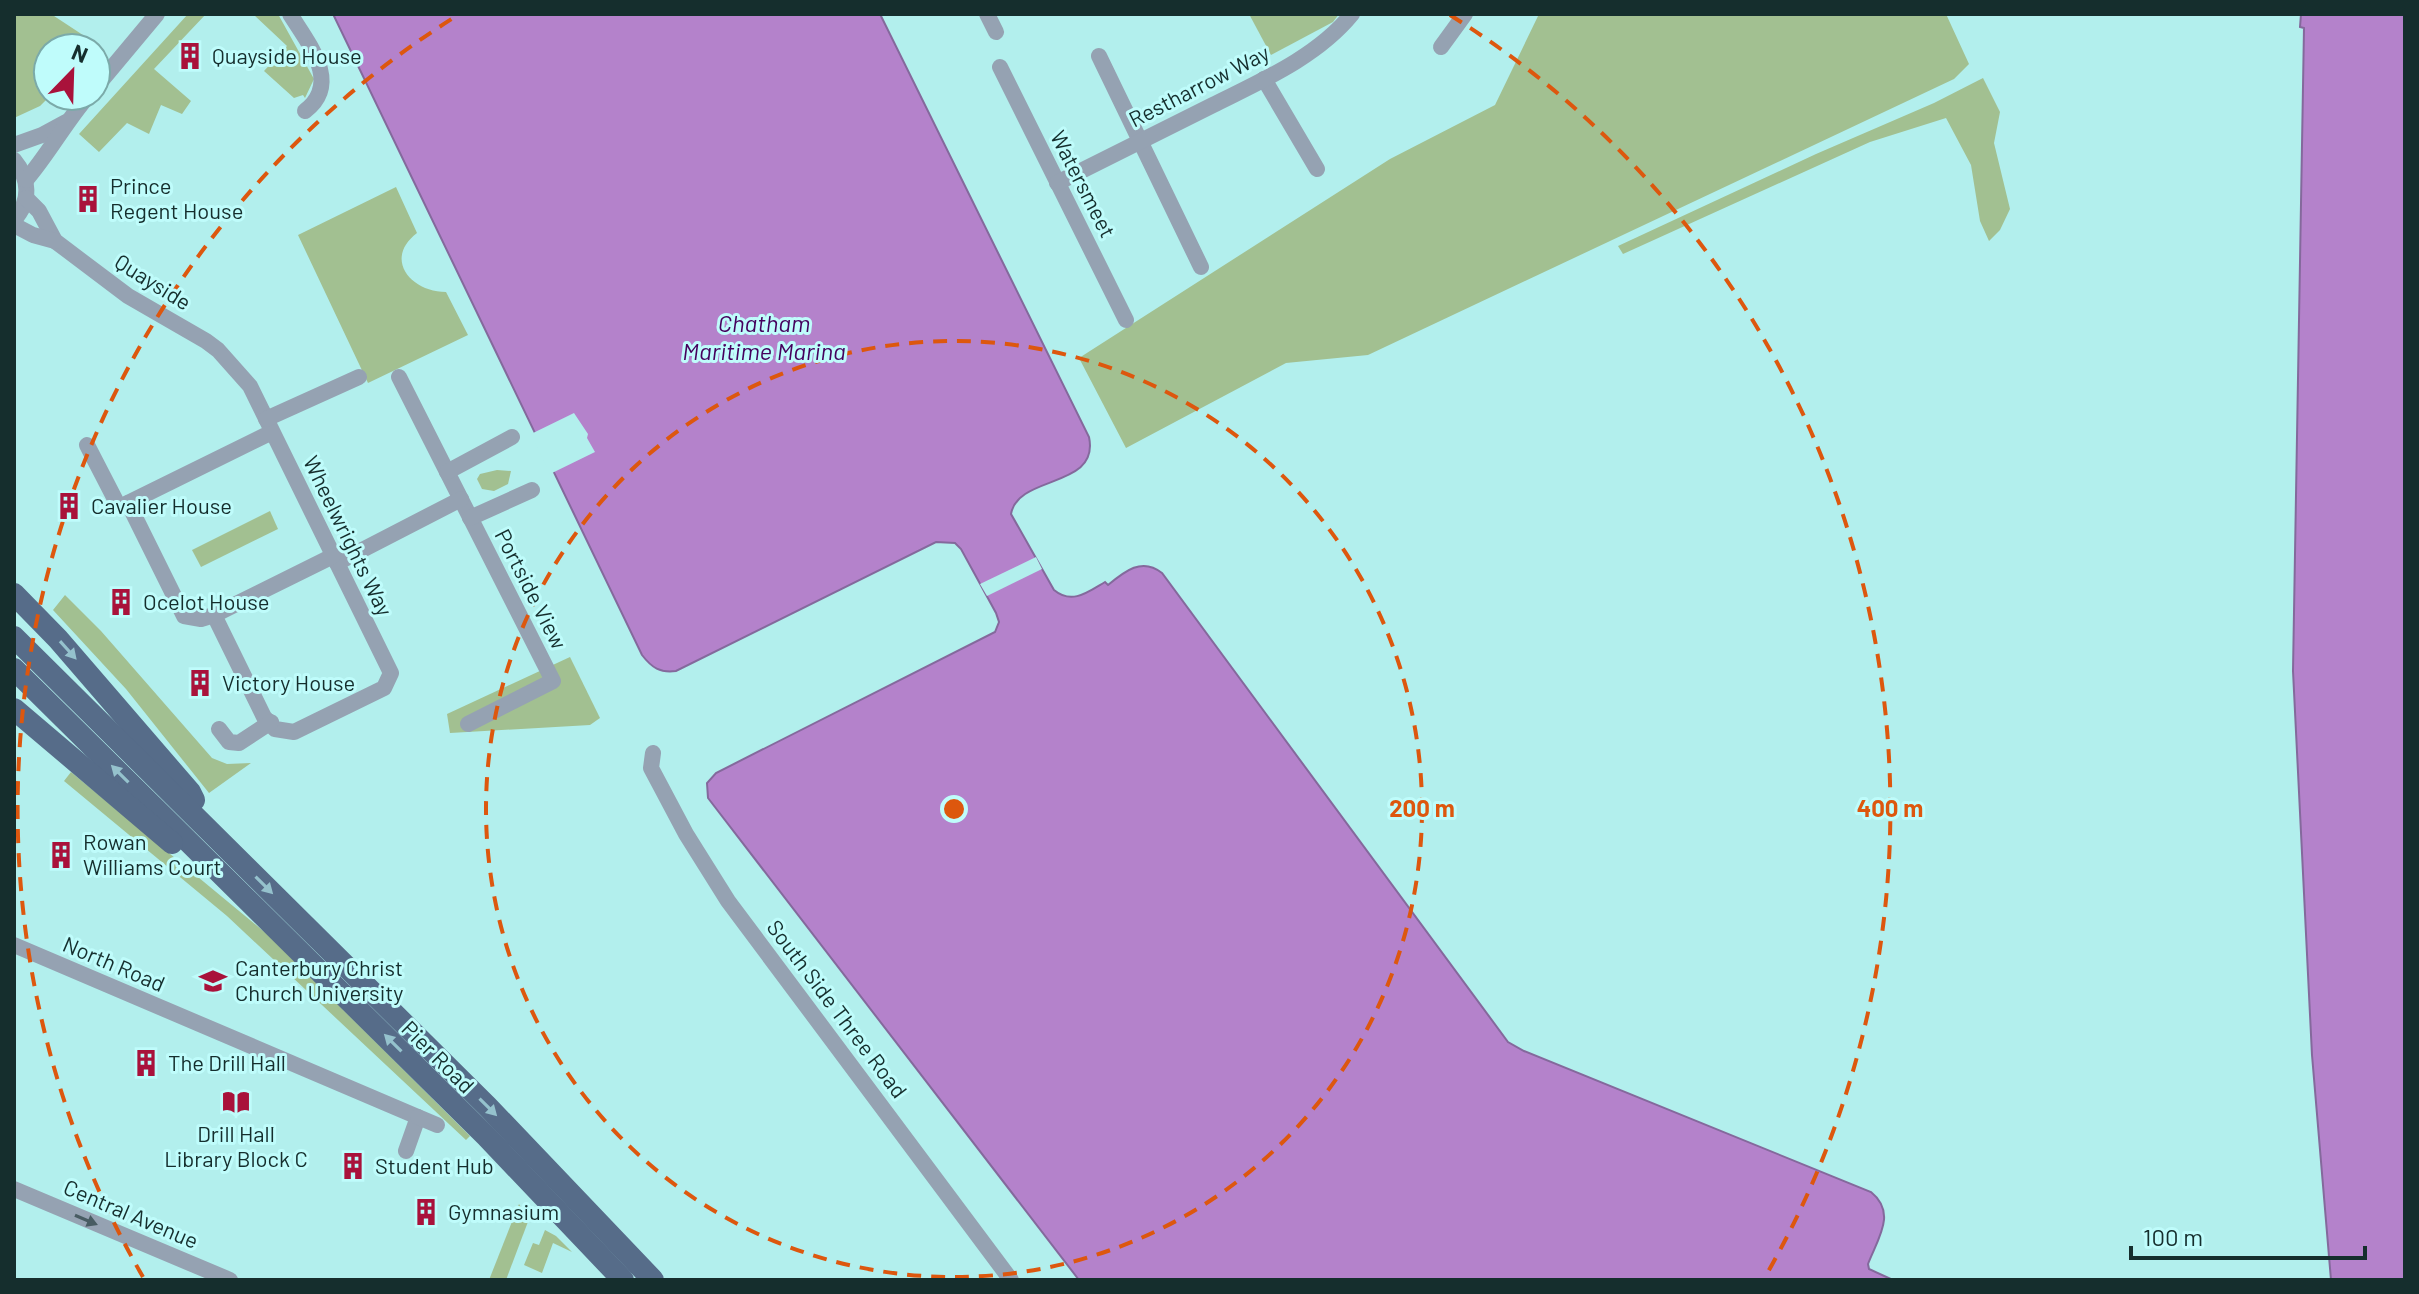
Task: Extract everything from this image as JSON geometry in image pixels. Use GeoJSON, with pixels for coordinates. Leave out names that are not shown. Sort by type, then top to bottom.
{"type":"FeatureCollection","features":[{"type":"Feature","properties":{"kind":"main road"},"geometry":{"type":"LineString","coordinates":[[14,594],[58,639],[190,792],[209,829]]}},
{"type":"Feature","properties":{"kind":"main road","name":"Pier Road"},"geometry":{"type":"LineString","coordinates":[[14,637],[488,1107],[653,1280]]}},
{"type":"Feature","properties":{"kind":"main road","name":"Pier Road"},"geometry":{"type":"LineString","coordinates":[[14,669],[486,1136],[623,1280]]}},
{"type":"Feature","properties":{"kind":"main road"},"geometry":{"type":"LineString","coordinates":[[14,709],[275,927]]}},
{"type":"Feature","properties":{"kind":"street"},"geometry":{"type":"LineString","coordinates":[[112,68],[157,14]]}},
{"type":"Feature","properties":{"kind":"street"},"geometry":{"type":"LineString","coordinates":[[290,14],[318,62],[322,76],[321,89],[314,103],[305,111]]}},
{"type":"Feature","properties":{"kind":"street"},"geometry":{"type":"LineString","coordinates":[[987,14],[996,32]]}},
{"type":"Feature","properties":{"kind":"street","name":"Restharrow Way"},"geometry":{"type":"LineString","coordinates":[[1057,183],[1264,79],[1311,51],[1352,14]]}},
{"type":"Feature","properties":{"kind":"street"},"geometry":{"type":"LineString","coordinates":[[1441,47],[1465,14]]}},
{"type":"Feature","properties":{"kind":"street"},"geometry":{"type":"LineString","coordinates":[[1099,56],[1201,267]]}},
{"type":"Feature","properties":{"kind":"street","name":"Watersmeet"},"geometry":{"type":"LineString","coordinates":[[1000,67],[1126,320]]}},
{"type":"Feature","properties":{"kind":"street"},"geometry":{"type":"LineString","coordinates":[[1264,79],[1317,169]]}},
{"type":"Feature","properties":{"kind":"street"},"geometry":{"type":"LineString","coordinates":[[26,180],[74,112]]}},
{"type":"Feature","properties":{"kind":"street"},"geometry":{"type":"LineString","coordinates":[[14,145],[66,122]]}},
{"type":"Feature","properties":{"kind":"street"},"geometry":{"type":"LineString","coordinates":[[14,160],[26,180],[26,198],[14,222]]}},
{"type":"Feature","properties":{"kind":"street","name":"Quayside"},"geometry":{"type":"LineString","coordinates":[[26,198],[39,211],[55,241]]}},
{"type":"Feature","properties":{"kind":"street","name":"Quayside"},"geometry":{"type":"LineString","coordinates":[[14,222],[33,235],[55,241],[128,296],[206,341],[228,361]]}},
{"type":"Feature","properties":{"kind":"street","name":"Wheelwrights Way"},"geometry":{"type":"LineString","coordinates":[[228,361],[250,386],[391,673],[384,688],[294,732],[275,729],[271,722]]}},
{"type":"Feature","properties":{"kind":"street"},"geometry":{"type":"LineString","coordinates":[[87,445],[119,507],[359,377]]}},
{"type":"Feature","properties":{"kind":"street","name":"Portside View"},"geometry":{"type":"LineString","coordinates":[[399,377],[553,681],[468,724]]}},
{"type":"Feature","properties":{"kind":"street"},"geometry":{"type":"LineString","coordinates":[[447,472],[512,437]]}},
{"type":"Feature","properties":{"kind":"street","name":"Portside View"},"geometry":{"type":"LineString","coordinates":[[470,518],[532,490]]}},
{"type":"Feature","properties":{"kind":"street"},"geometry":{"type":"LineString","coordinates":[[128,503],[184,616],[201,619],[461,499]]}},
{"type":"Feature","properties":{"kind":"street"},"geometry":{"type":"LineString","coordinates":[[214,615],[264,717],[271,722],[239,743],[229,742],[219,729]]}},
{"type":"Feature","properties":{"kind":"street","name":"South Side Three Road"},"geometry":{"type":"LineString","coordinates":[[653,753],[651,768],[686,834],[728,901],[1011,1280]]}},
{"type":"Feature","properties":{"kind":"street","name":"North Road"},"geometry":{"type":"LineString","coordinates":[[14,945],[437,1125]]}},
{"type":"Feature","properties":{"kind":"street"},"geometry":{"type":"LineString","coordinates":[[406,1151],[418,1117]]}},
{"type":"Feature","properties":{"kind":"street","name":"Central Avenue"},"geometry":{"type":"LineString","coordinates":[[14,1189],[230,1280]]}},
{"type":"Feature","properties":{"kind":"green space"},"geometry":{"type":"Polygon","coordinates":[[[16,14],[51,14],[78,32],[32,32],[32,110],[14,118],[16,14]]]}},
{"type":"Feature","properties":{"kind":"green space"},"geometry":{"type":"Polygon","coordinates":[[[188,14],[206,14],[154,69],[191,101],[182,114],[161,105],[149,134],[127,123],[99,152],[79,134],[99,112],[112,112],[112,98],[188,14]]]}},
{"type":"Feature","properties":{"kind":"green space"},"geometry":{"type":"Polygon","coordinates":[[[253,14],[278,14],[314,79],[305,98],[303,95],[294,98],[264,71],[287,46],[253,14]]]}},
{"type":"Feature","properties":{"kind":"green space"},"geometry":{"type":"Polygon","coordinates":[[[1249,14],[1339,14],[1333,22],[1271,55],[1249,14]]]}},
{"type":"Feature","properties":{"kind":"green space"},"geometry":{"type":"Polygon","coordinates":[[[1539,14],[1946,14],[1969,64],[1954,79],[1368,355],[1286,363],[1126,448],[1079,358],[1390,159],[1495,105],[1539,14]]]}},
{"type":"Feature","properties":{"kind":"green space"},"geometry":{"type":"Polygon","coordinates":[[[1983,78],[2000,112],[1994,143],[2010,209],[2000,230],[1989,241],[1980,221],[1971,165],[1946,118],[1870,142],[1623,254],[1618,246],[1934,103],[1983,78]]]}},
{"type":"Feature","properties":{"kind":"green space"},"geometry":{"type":"Polygon","coordinates":[[[396,187],[417,233],[402,253],[406,272],[422,286],[446,292],[468,335],[368,383],[298,235],[396,187]]]}},
{"type":"Feature","properties":{"kind":"green space"},"geometry":{"type":"Polygon","coordinates":[[[511,471],[508,484],[494,491],[482,489],[477,479],[480,474],[511,471]]]}},
{"type":"Feature","properties":{"kind":"green space"},"geometry":{"type":"Polygon","coordinates":[[[270,511],[278,529],[201,567],[192,550],[270,511]]]}},
{"type":"Feature","properties":{"kind":"green space"},"geometry":{"type":"Polygon","coordinates":[[[65,595],[101,631],[212,758],[227,764],[251,763],[209,793],[126,689],[53,610],[65,595]]]}},
{"type":"Feature","properties":{"kind":"green space"},"geometry":{"type":"Polygon","coordinates":[[[570,657],[600,718],[590,725],[450,733],[447,714],[570,657]]]}},
{"type":"Feature","properties":{"kind":"green space"},"geometry":{"type":"Polygon","coordinates":[[[71,772],[267,934],[470,1136],[466,1140],[227,916],[64,781],[71,772]]]}},
{"type":"Feature","properties":{"kind":"green space"},"geometry":{"type":"Polygon","coordinates":[[[519,1204],[529,1219],[506,1280],[489,1280],[519,1204]]]}},
{"type":"Feature","properties":{"kind":"green space"},"geometry":{"type":"Polygon","coordinates":[[[545,1230],[572,1252],[553,1243],[542,1273],[524,1265],[533,1243],[539,1245],[545,1230]]]}},
{"type":"Feature","properties":{"kind":"water","name":"Chatham Maritime Marina"},"geometry":{"type":"Polygon","coordinates":[[[333,14],[880,14],[1089,437],[1089,454],[1082,465],[1071,474],[1028,492],[1017,501],[1011,514],[1054,590],[1074,597],[1105,582],[1108,585],[1127,571],[1141,566],[1155,568],[1162,573],[1508,1042],[1871,1192],[1879,1200],[1884,1217],[1869,1269],[1893,1280],[1079,1280],[708,798],[707,783],[716,773],[995,632],[999,622],[996,613],[961,549],[955,543],[936,542],[676,671],[657,669],[649,663],[642,655],[333,14]]]}},
{"type":"Feature","properties":{"kind":"water"},"geometry":{"type":"Polygon","coordinates":[[[2301,14],[2405,14],[2405,1280],[2331,1280],[2312,1055],[2293,671],[2304,28],[2300,27],[2301,14]]]}},
{"type":"Feature","properties":{"kind":"pier"},"geometry":{"type":"Polygon","coordinates":[[[574,413],[595,452],[550,474],[531,434],[574,413]]]}},
{"type":"Feature","properties":{"kind":"pier"},"geometry":{"type":"Polygon","coordinates":[[[1036,557],[1042,569],[987,596],[980,584],[1036,557]]]}},
{"type":"Feature","properties":{"kind":"place","name":"Quayside House"},"geometry":{"type":"Point","coordinates":[190,56]}},
{"type":"Feature","properties":{"kind":"place","name":"Prince Regent House"},"geometry":{"type":"Point","coordinates":[88,199]}},
{"type":"Feature","properties":{"kind":"place","name":"Cavalier House"},"geometry":{"type":"Point","coordinates":[69,506]}},
{"type":"Feature","properties":{"kind":"place","name":"Ocelot House"},"geometry":{"type":"Point","coordinates":[121,602]}},
{"type":"Feature","properties":{"kind":"place","name":"Victory House"},"geometry":{"type":"Point","coordinates":[200,683]}},
{"type":"Feature","properties":{"kind":"place","name":"Rowan Williams Court"},"geometry":{"type":"Point","coordinates":[61,855]}},
{"type":"Feature","properties":{"kind":"place","name":"Canterbury Christ Church University"},"geometry":{"type":"Point","coordinates":[213,981]}},
{"type":"Feature","properties":{"kind":"place","name":"The Drill Hall"},"geometry":{"type":"Point","coordinates":[146,1063]}},
{"type":"Feature","properties":{"kind":"place","name":"Drill Hall Library Block C"},"geometry":{"type":"Point","coordinates":[236,1102]}},
{"type":"Feature","properties":{"kind":"place","name":"Student Hub"},"geometry":{"type":"Point","coordinates":[353,1166]}},
{"type":"Feature","properties":{"kind":"place","name":"Gymnasium"},"geometry":{"type":"Point","coordinates":[426,1212]}}]}
